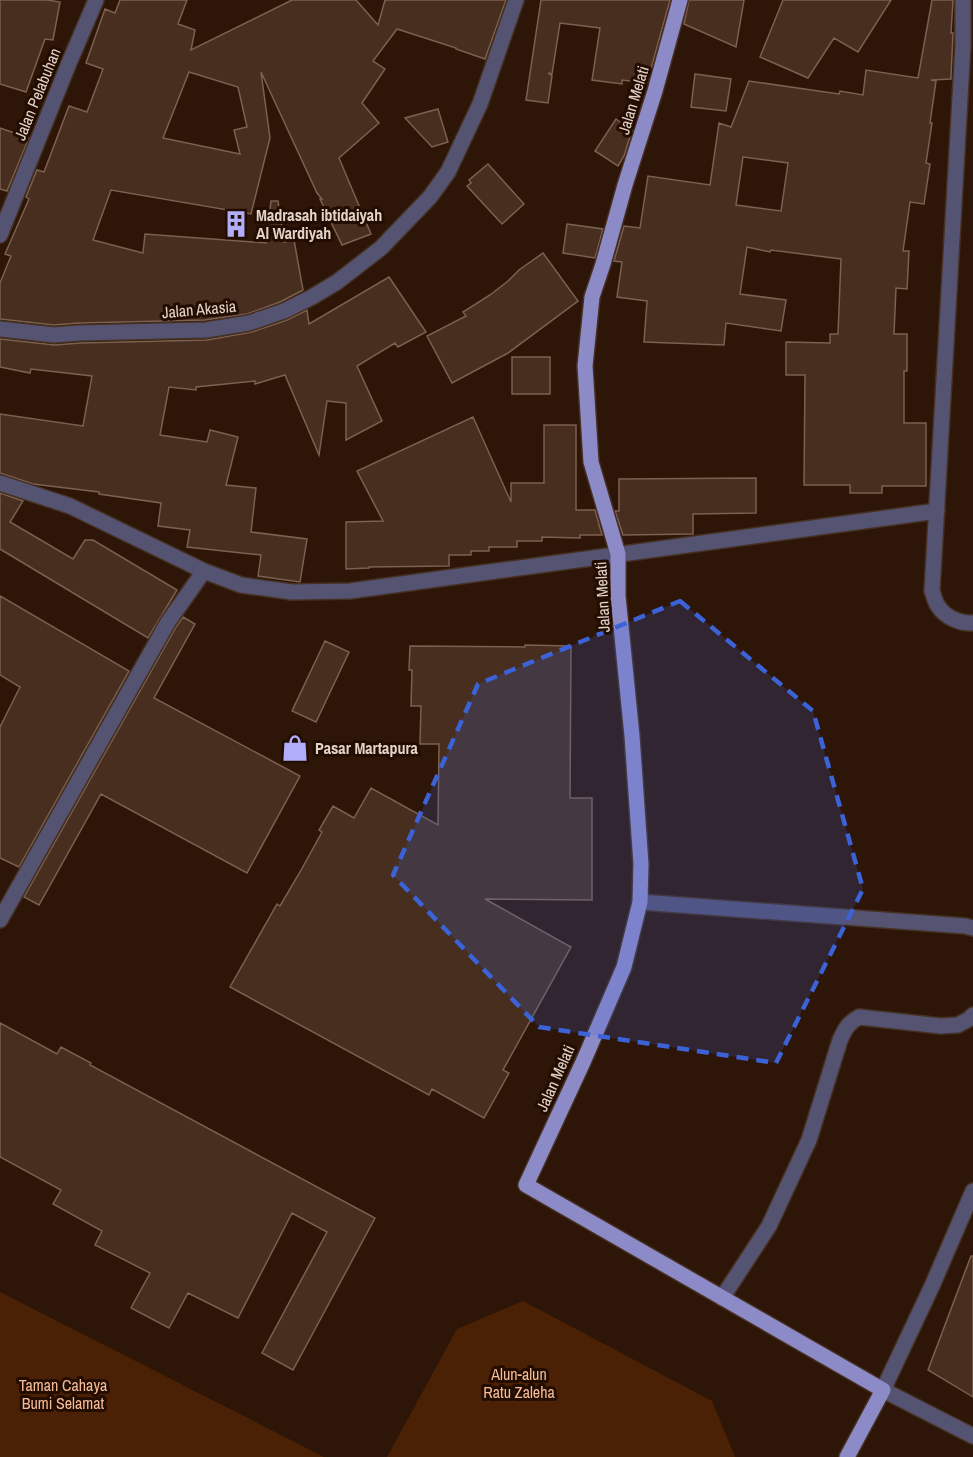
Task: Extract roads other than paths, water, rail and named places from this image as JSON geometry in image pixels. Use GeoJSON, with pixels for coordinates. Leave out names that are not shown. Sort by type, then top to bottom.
{"type":"FeatureCollection","features":[{"type":"Feature","properties":{"kind":"main road","name":"Jalan Melati"},"geometry":{"type":"LineString","coordinates":[[680,0],[655,91],[592,297],[585,366],[591,462],[618,554],[618,596],[632,736],[641,864],[640,902],[624,967],[526,1185],[722,1298]]}},
{"type":"Feature","properties":{"kind":"main road"},"geometry":{"type":"LineString","coordinates":[[722,1298],[883,1390],[848,1457]]}},
{"type":"Feature","properties":{"kind":"street","name":"Jalan Pelabuhan"},"geometry":{"type":"LineString","coordinates":[[0,235],[96,0]]}},
{"type":"Feature","properties":{"kind":"street","name":"Jalan Akasia"},"geometry":{"type":"LineString","coordinates":[[0,329],[54,335],[206,330],[249,323],[284,311],[336,282],[381,248],[430,197],[447,172],[480,104],[516,0]]}},
{"type":"Feature","properties":{"kind":"street"},"geometry":{"type":"LineString","coordinates":[[963,0],[963,57],[932,591],[938,606],[949,617],[965,624],[973,623]]}},
{"type":"Feature","properties":{"kind":"street"},"geometry":{"type":"LineString","coordinates":[[0,483],[70,506],[204,571],[241,585],[292,592],[350,591],[937,511]]}},
{"type":"Feature","properties":{"kind":"street"},"geometry":{"type":"LineString","coordinates":[[0,920],[168,622],[204,571]]}},
{"type":"Feature","properties":{"kind":"street"},"geometry":{"type":"LineString","coordinates":[[640,902],[973,928]]}},
{"type":"Feature","properties":{"kind":"street"},"geometry":{"type":"LineString","coordinates":[[722,1298],[769,1226],[809,1140],[840,1040],[851,1021],[859,1017],[941,1026],[958,1025],[973,1015]]}},
{"type":"Feature","properties":{"kind":"street"},"geometry":{"type":"LineString","coordinates":[[973,1191],[883,1390],[973,1436]]}},
{"type":"Feature","properties":{"kind":"place","name":"Madrasah ibtidaiyah Al Wardiyah"},"geometry":{"type":"Point","coordinates":[236,224]}},
{"type":"Feature","properties":{"kind":"place","name":"Pasar Martapura"},"geometry":{"type":"Point","coordinates":[295,748]}},
{"type":"Feature","properties":{"kind":"park label","name":"Alun-alun Ratu Zaleha"},"geometry":{"type":"Point","coordinates":[519,1383]}},
{"type":"Feature","properties":{"kind":"park label","name":"Taman Cahaya Bumi Selamat"},"geometry":{"type":"Point","coordinates":[63,1394]}}]}
